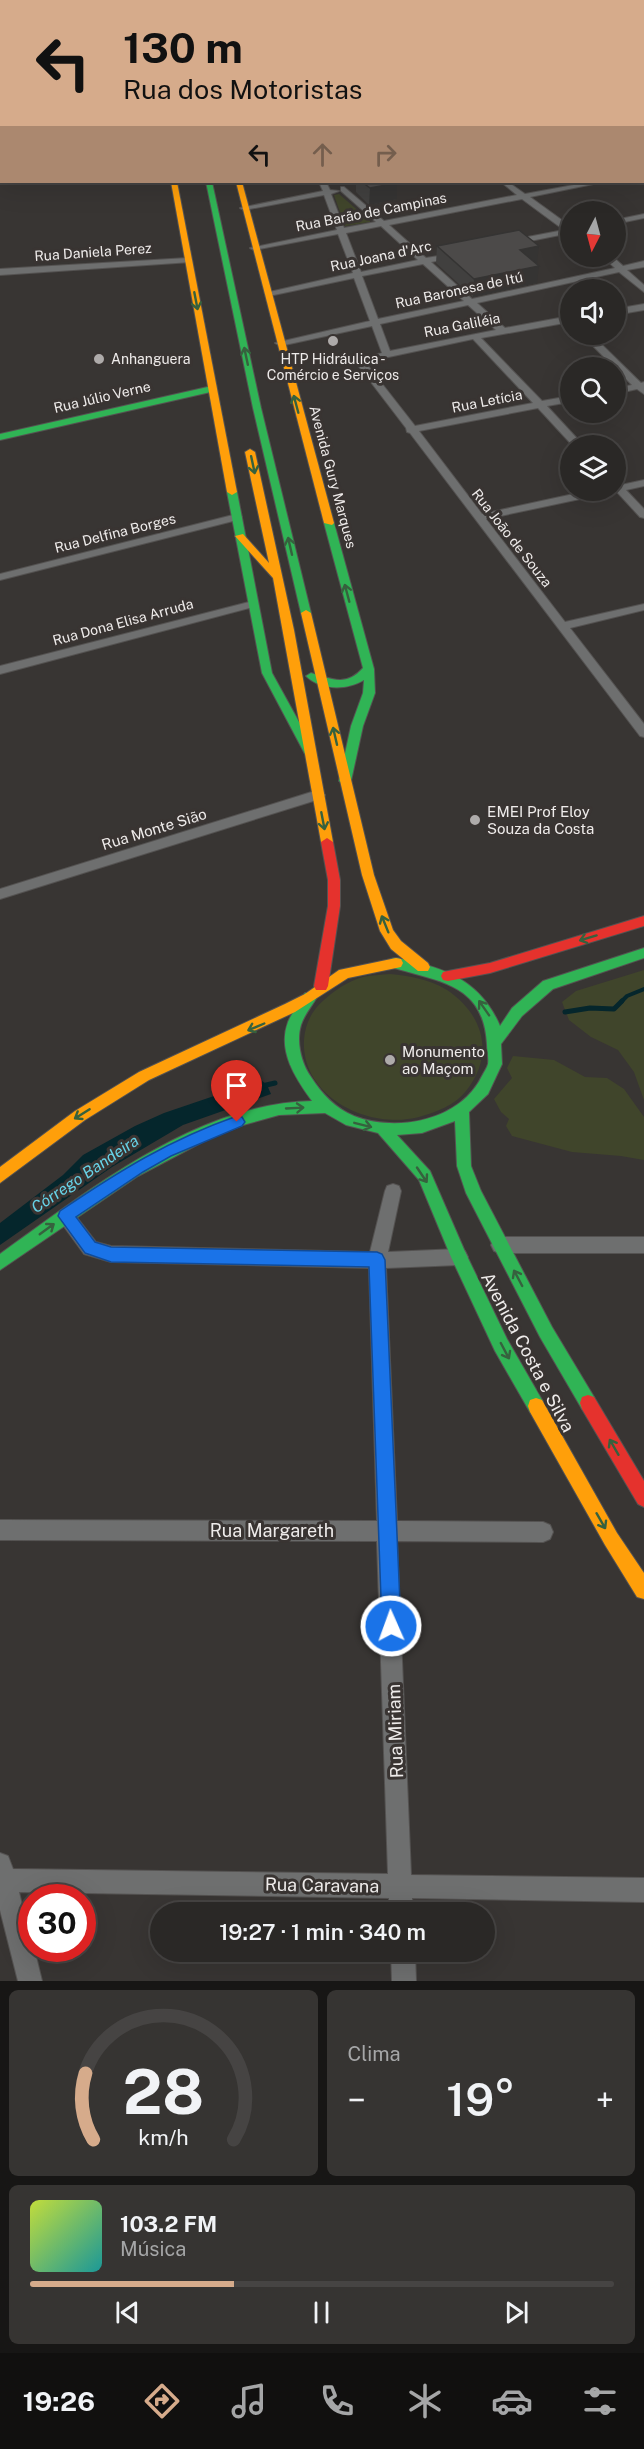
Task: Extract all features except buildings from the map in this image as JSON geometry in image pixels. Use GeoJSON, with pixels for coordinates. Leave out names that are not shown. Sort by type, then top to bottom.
{"type":"FeatureCollection","features":[{"type":"Feature","properties":{"kind":"main road"},"geometry":{"type":"LineString","coordinates":[[174,183],[267,673],[312,757]]}},
{"type":"Feature","properties":{"kind":"main road","name":"Avenida Gury Marques"},"geometry":{"type":"LineString","coordinates":[[209,183],[257,408],[368,875],[387,932],[397,946],[423,967]]}},
{"type":"Feature","properties":{"kind":"main road","name":"Avenida Gury Marques"},"geometry":{"type":"LineString","coordinates":[[239,183],[254,248],[269,293],[280,343],[369,669],[369,693],[357,726],[345,781]]}},
{"type":"Feature","properties":{"kind":"main road","name":"Rua Júlio Verne"},"geometry":{"type":"LineString","coordinates":[[0,437],[212,389]]}},
{"type":"Feature","properties":{"kind":"main road"},"geometry":{"type":"LineString","coordinates":[[248,442],[289,630],[336,893],[321,986]]}},
{"type":"Feature","properties":{"kind":"main road"},"geometry":{"type":"LineString","coordinates":[[240,536],[278,579]]}},
{"type":"Feature","properties":{"kind":"main road"},"geometry":{"type":"LineString","coordinates":[[289,630],[306,672],[323,684],[335,686],[354,682],[361,679],[369,669]]}},
{"type":"Feature","properties":{"kind":"main road"},"geometry":{"type":"LineString","coordinates":[[448,976],[490,968],[644,921]]}},
{"type":"Feature","properties":{"kind":"main road"},"geometry":{"type":"LineString","coordinates":[[498,1039],[517,1012],[548,985],[644,953]]}},
{"type":"Feature","properties":{"kind":"main road"},"geometry":{"type":"LineString","coordinates":[[0,1176],[69,1122],[139,1079],[191,1052],[280,1016],[343,973],[369,965],[396,963],[423,967],[448,976],[466,988],[481,1003],[492,1020],[498,1039],[495,1072],[488,1087],[477,1101],[462,1113],[440,1124],[412,1130],[384,1131],[352,1123],[325,1107],[302,1083],[291,1054],[294,1025],[308,999]]}},
{"type":"Feature","properties":{"kind":"main road"},"geometry":{"type":"LineString","coordinates":[[0,1263],[138,1167],[221,1127],[287,1108],[325,1107]]}},
{"type":"Feature","properties":{"kind":"main road","name":"Avenida Costa e Silva"},"geometry":{"type":"LineString","coordinates":[[462,1113],[464,1166],[474,1193],[546,1332],[644,1497]]}},
{"type":"Feature","properties":{"kind":"main road","name":"Avenida Costa e Silva"},"geometry":{"type":"LineString","coordinates":[[384,1131],[425,1176],[459,1257],[512,1365],[611,1539],[644,1590]]}},
{"type":"Feature","properties":{"kind":"street"},"geometry":{"type":"LineString","coordinates":[[323,183],[387,354]]}},
{"type":"Feature","properties":{"kind":"street"},"geometry":{"type":"LineString","coordinates":[[505,183],[560,223]]}},
{"type":"Feature","properties":{"kind":"street","name":"Rua Barão de Campinas"},"geometry":{"type":"LineString","coordinates":[[254,248],[594,183]]}},
{"type":"Feature","properties":{"kind":"street"},"geometry":{"type":"LineString","coordinates":[[244,207],[355,187]]}},
{"type":"Feature","properties":{"kind":"street"},"geometry":{"type":"LineString","coordinates":[[344,189],[503,331]]}},
{"type":"Feature","properties":{"kind":"street"},"geometry":{"type":"LineString","coordinates":[[626,220],[644,216]]}},
{"type":"Feature","properties":{"kind":"street"},"geometry":{"type":"LineString","coordinates":[[497,246],[560,232]]}},
{"type":"Feature","properties":{"kind":"street","name":"Rua Joana d'Arc"},"geometry":{"type":"LineString","coordinates":[[269,293],[466,252]]}},
{"type":"Feature","properties":{"kind":"street","name":"Rua Daniela Perez"},"geometry":{"type":"LineString","coordinates":[[0,272],[188,260]]}},
{"type":"Feature","properties":{"kind":"street","name":"Rua Baronesa de Itú"},"geometry":{"type":"LineString","coordinates":[[280,343],[644,264]]}},
{"type":"Feature","properties":{"kind":"street"},"geometry":{"type":"LineString","coordinates":[[623,268],[644,290]]}},
{"type":"Feature","properties":{"kind":"street"},"geometry":{"type":"LineString","coordinates":[[626,310],[644,307]]}},
{"type":"Feature","properties":{"kind":"street","name":"Rua Galiléia"},"geometry":{"type":"LineString","coordinates":[[359,360],[475,336],[560,322]]}},
{"type":"Feature","properties":{"kind":"street"},"geometry":{"type":"LineString","coordinates":[[475,336],[569,435]]}},
{"type":"Feature","properties":{"kind":"street"},"geometry":{"type":"LineString","coordinates":[[597,345],[642,388]]}},
{"type":"Feature","properties":{"kind":"street","name":"Rua João de Souza"},"geometry":{"type":"LineString","coordinates":[[359,360],[410,430],[644,733]]}},
{"type":"Feature","properties":{"kind":"street"},"geometry":{"type":"LineString","coordinates":[[626,390],[642,388]]}},
{"type":"Feature","properties":{"kind":"street","name":"Rua Letícia"},"geometry":{"type":"LineString","coordinates":[[410,430],[560,401]]}},
{"type":"Feature","properties":{"kind":"street"},"geometry":{"type":"LineString","coordinates":[[626,486],[644,483]]}},
{"type":"Feature","properties":{"kind":"street"},"geometry":{"type":"LineString","coordinates":[[626,499],[644,515]]}},
{"type":"Feature","properties":{"kind":"street"},"geometry":{"type":"LineString","coordinates":[[478,518],[560,500]]}},
{"type":"Feature","properties":{"kind":"street","name":"Rua Delfina Borges"},"geometry":{"type":"LineString","coordinates":[[0,577],[237,517]]}},
{"type":"Feature","properties":{"kind":"street","name":"Rua Dona Elisa Arruda"},"geometry":{"type":"LineString","coordinates":[[0,670],[253,604]]}},
{"type":"Feature","properties":{"kind":"street"},"geometry":{"type":"LineString","coordinates":[[561,626],[644,607]]}},
{"type":"Feature","properties":{"kind":"street","name":"Rua Monte Sião"},"geometry":{"type":"LineString","coordinates":[[0,894],[318,795]]}},
{"type":"Feature","properties":{"kind":"street","name":"Rua Miriam"},"geometry":{"type":"LineString","coordinates":[[393,1191],[377,1260],[401,1902]]}},
{"type":"Feature","properties":{"kind":"street"},"geometry":{"type":"LineString","coordinates":[[66,1216],[90,1248],[111,1254],[377,1260],[459,1257]]}},
{"type":"Feature","properties":{"kind":"street"},"geometry":{"type":"LineString","coordinates":[[500,1245],[644,1245]]}},
{"type":"Feature","properties":{"kind":"street","name":"Rua Margareth"},"geometry":{"type":"LineString","coordinates":[[0,1530],[543,1532]]}},
{"type":"Feature","properties":{"kind":"street"},"geometry":{"type":"LineString","coordinates":[[1,1876],[30,1981]]}},
{"type":"Feature","properties":{"kind":"street","name":"Rua Caravana"},"geometry":{"type":"LineString","coordinates":[[1,1876],[400,1887],[644,1890]]}},
{"type":"Feature","properties":{"kind":"street"},"geometry":{"type":"LineString","coordinates":[[403,1962],[404,1981]]}},
{"type":"Feature","properties":{"kind":"green space"},"geometry":{"type":"Polygon","coordinates":[[[339,194],[370,222],[345,226],[334,195],[339,194]]]}},
{"type":"Feature","properties":{"kind":"green space"},"geometry":{"type":"Polygon","coordinates":[[[644,970],[644,1100],[634,1072],[618,1050],[591,1037],[569,1020],[562,1002],[576,991],[644,970]]]}},
{"type":"Feature","properties":{"kind":"green space"},"geometry":{"type":"Polygon","coordinates":[[[390,974],[434,983],[460,1000],[477,1023],[482,1050],[475,1077],[456,1101],[432,1113],[400,1120],[360,1113],[342,1105],[326,1093],[314,1078],[306,1060],[304,1040],[306,1028],[313,1013],[333,993],[357,979],[390,974]]]}},
{"type":"Feature","properties":{"kind":"green space"},"geometry":{"type":"Polygon","coordinates":[[[513,1056],[554,1060],[585,1077],[607,1078],[624,1089],[644,1117],[644,1160],[572,1152],[512,1136],[506,1126],[509,1119],[501,1112],[494,1099],[512,1078],[507,1068],[513,1056]]]}},
{"type":"Feature","properties":{"kind":"water","name":"Córrego Bandeira"},"geometry":{"type":"Polygon","coordinates":[[[261,1080],[267,1085],[271,1094],[183,1125],[112,1167],[0,1245],[0,1223],[63,1175],[83,1155],[135,1126],[164,1113],[261,1080]]]}},
{"type":"Feature","properties":{"kind":"waterway","name":"Córrego Bandeira"},"geometry":{"type":"LineString","coordinates":[[565,1012],[590,1008],[614,1009],[627,996],[644,989]]}},
{"type":"Feature","properties":{"kind":"waterway","name":"Córrego Bandeira"},"geometry":{"type":"LineString","coordinates":[[262,1086],[275,1083]]}},
{"type":"Feature","properties":{"kind":"traffic: fast"},"geometry":{"type":"LineString","coordinates":[[209,183],[257,408],[306,613]]}},
{"type":"Feature","properties":{"kind":"traffic: fast"},"geometry":{"type":"LineString","coordinates":[[0,437],[212,389]]}},
{"type":"Feature","properties":{"kind":"traffic: fast"},"geometry":{"type":"LineString","coordinates":[[232,492],[267,673],[309,751]]}},
{"type":"Feature","properties":{"kind":"traffic: fast"},"geometry":{"type":"LineString","coordinates":[[329,523],[369,669],[369,693],[357,726],[345,781]]}},
{"type":"Feature","properties":{"kind":"traffic: fast"},"geometry":{"type":"LineString","coordinates":[[311,676],[327,683],[342,684],[356,680],[369,669]]}},
{"type":"Feature","properties":{"kind":"traffic: fast"},"geometry":{"type":"LineString","coordinates":[[498,1039],[517,1012],[548,985],[644,953]]}},
{"type":"Feature","properties":{"kind":"traffic: fast"},"geometry":{"type":"LineString","coordinates":[[310,997],[294,1024],[294,1055],[300,1073],[321,1103],[351,1121],[386,1129],[422,1127],[455,1115],[481,1094],[495,1064],[493,1026],[487,1011],[467,989],[440,974],[396,963]]}},
{"type":"Feature","properties":{"kind":"traffic: fast"},"geometry":{"type":"LineString","coordinates":[[0,1263],[132,1171],[204,1133],[241,1119],[279,1109],[325,1107]]}},
{"type":"Feature","properties":{"kind":"traffic: fast"},"geometry":{"type":"LineString","coordinates":[[462,1113],[464,1166],[474,1193],[546,1332],[588,1403]]}},
{"type":"Feature","properties":{"kind":"traffic: fast"},"geometry":{"type":"LineString","coordinates":[[384,1131],[425,1176],[459,1257],[501,1345],[536,1406]]}},
{"type":"Feature","properties":{"kind":"traffic: slow"},"geometry":{"type":"LineString","coordinates":[[174,183],[232,492]]}},
{"type":"Feature","properties":{"kind":"traffic: slow"},"geometry":{"type":"LineString","coordinates":[[239,183],[329,523]]}},
{"type":"Feature","properties":{"kind":"traffic: slow"},"geometry":{"type":"LineString","coordinates":[[250,452],[289,630],[327,842]]}},
{"type":"Feature","properties":{"kind":"traffic: slow"},"geometry":{"type":"LineString","coordinates":[[240,536],[275,576]]}},
{"type":"Feature","properties":{"kind":"traffic: slow"},"geometry":{"type":"LineString","coordinates":[[306,613],[368,875],[387,931],[396,945],[423,967]]}},
{"type":"Feature","properties":{"kind":"traffic: slow"},"geometry":{"type":"LineString","coordinates":[[310,997],[344,974],[396,963]]}},
{"type":"Feature","properties":{"kind":"traffic: slow"},"geometry":{"type":"LineString","coordinates":[[0,1176],[39,1145],[122,1088],[166,1064],[273,1017],[307,999]]}},
{"type":"Feature","properties":{"kind":"traffic: slow"},"geometry":{"type":"LineString","coordinates":[[536,1406],[611,1539],[644,1590]]}},
{"type":"Feature","properties":{"kind":"traffic: jam"},"geometry":{"type":"LineString","coordinates":[[321,986],[334,906],[334,880],[327,842]]}},
{"type":"Feature","properties":{"kind":"traffic: jam"},"geometry":{"type":"LineString","coordinates":[[448,976],[490,968],[644,921]]}},
{"type":"Feature","properties":{"kind":"traffic: jam"},"geometry":{"type":"LineString","coordinates":[[588,1403],[644,1498]]}},
{"type":"Feature","properties":{"kind":"place","name":"HTP Hidráulica - Comércio e Serviços"},"geometry":{"type":"Point","coordinates":[333,341]}},
{"type":"Feature","properties":{"kind":"place","name":"Anhanguera"},"geometry":{"type":"Point","coordinates":[99,359]}},
{"type":"Feature","properties":{"kind":"place","name":"EMEI Prof Eloy Souza da Costa"},"geometry":{"type":"Point","coordinates":[475,820]}},
{"type":"Feature","properties":{"kind":"place","name":"Monumento ao Maçom"},"geometry":{"type":"Point","coordinates":[390,1060]}},
{"type":"Feature","properties":{"kind":"route"},"geometry":{"type":"LineString","coordinates":[[237,1122],[166,1152],[138,1167],[66,1216],[90,1248],[111,1254],[377,1260],[391,1626]]}}]}
